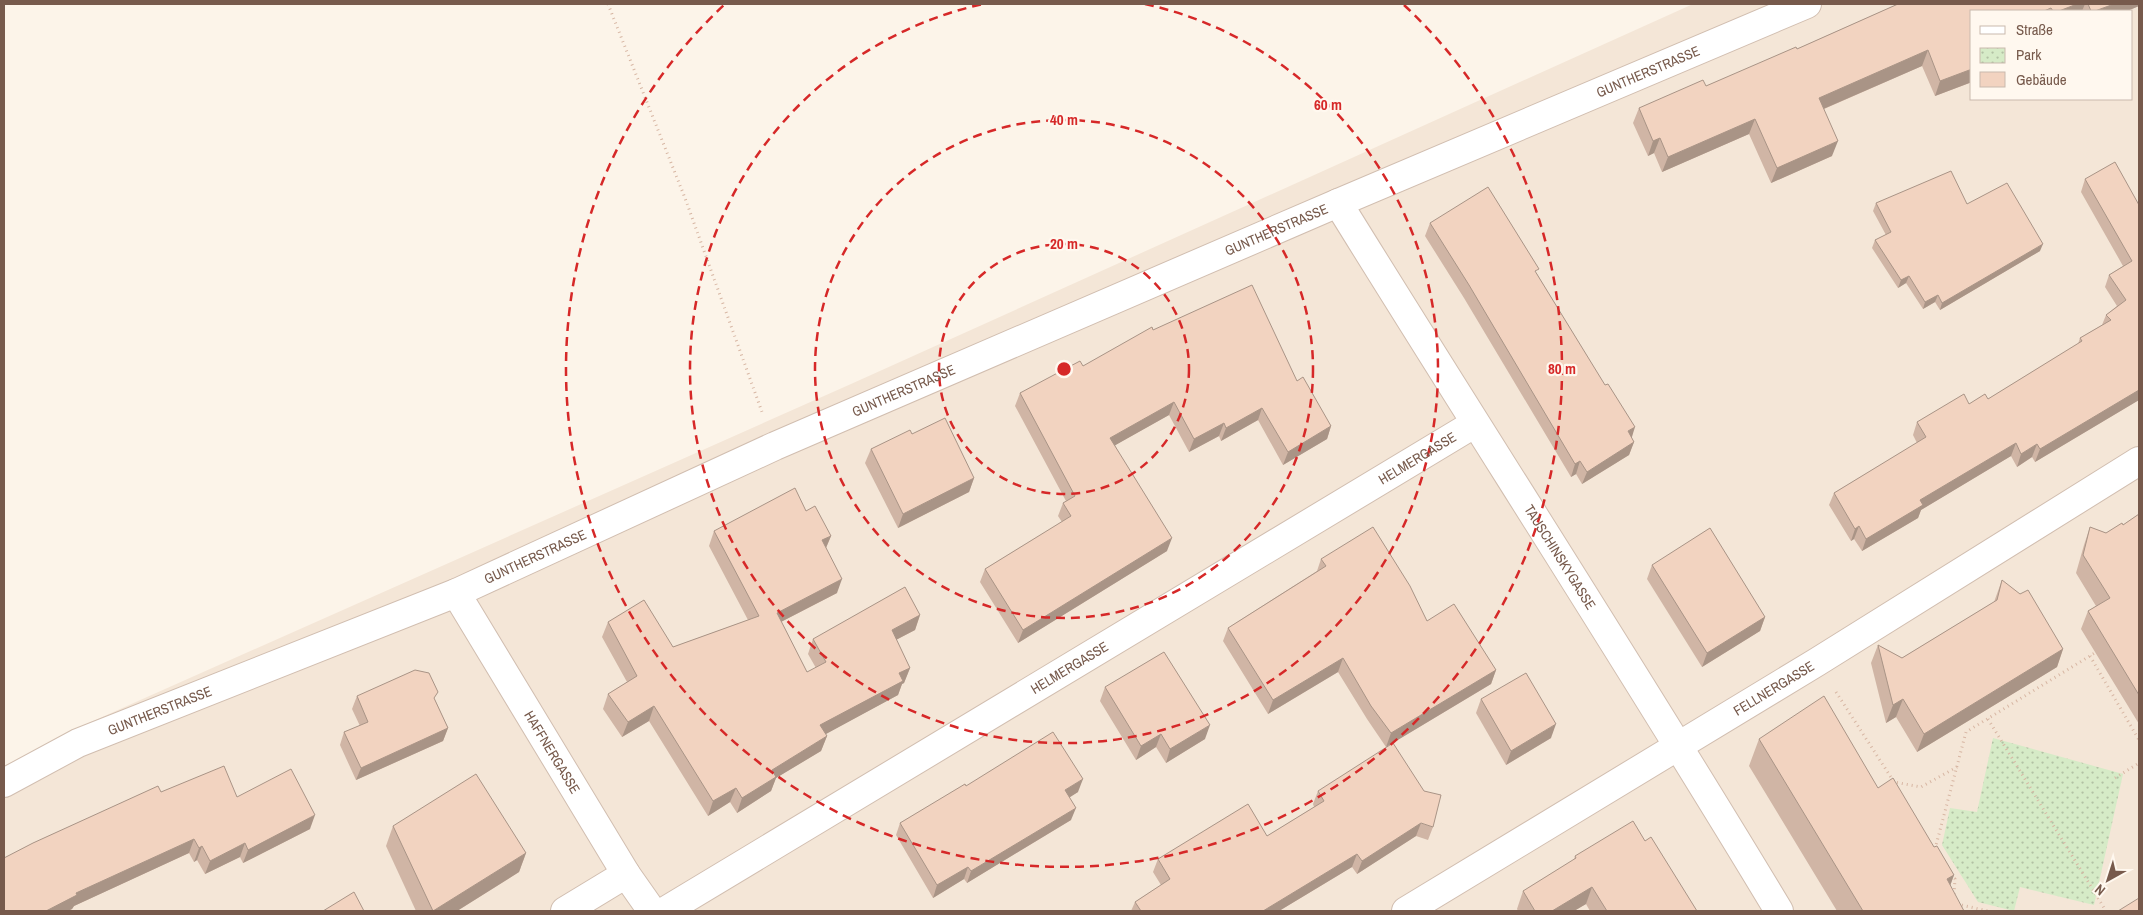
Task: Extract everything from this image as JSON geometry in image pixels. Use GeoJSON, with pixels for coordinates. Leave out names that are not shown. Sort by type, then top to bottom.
{"type":"FeatureCollection","features":[{"type":"Feature","properties":{"kind":"street","name":"GUNTHERSTRASSE"},"geometry":{"type":"LineString","coordinates":[[4,783],[78,743],[456,593],[784,442],[1338,203],[1807,4]]}},
{"type":"Feature","properties":{"kind":"street","name":"TAUSCHINSKYGASSE"},"geometry":{"type":"LineString","coordinates":[[1338,203],[1474,424],[1679,744],[1779,911]]}},
{"type":"Feature","properties":{"kind":"street","name":"HELMERGASSE"},"geometry":{"type":"LineString","coordinates":[[665,911],[1474,424]]}},
{"type":"Feature","properties":{"kind":"street","name":"FELLNERGASSE"},"geometry":{"type":"LineString","coordinates":[[1406,911],[1817,662],[2139,461]]}},
{"type":"Feature","properties":{"kind":"street","name":"HAFFNERGASSE"},"geometry":{"type":"LineString","coordinates":[[456,593],[626,874],[652,911]]}},
{"type":"Feature","properties":{"kind":"street"},"geometry":{"type":"LineString","coordinates":[[565,911],[626,874]]}},
{"type":"Feature","properties":{"kind":"path"},"geometry":{"type":"LineString","coordinates":[[608,4],[685,198],[764,417]]}},
{"type":"Feature","properties":{"kind":"path"},"geometry":{"type":"LineString","coordinates":[[1934,853],[1966,732],[2106,646]]}},
{"type":"Feature","properties":{"kind":"path"},"geometry":{"type":"LineString","coordinates":[[2090,656],[2139,740]]}},
{"type":"Feature","properties":{"kind":"path"},"geometry":{"type":"LineString","coordinates":[[1817,662],[1894,782],[1921,787],[1957,767]]}},
{"type":"Feature","properties":{"kind":"path"},"geometry":{"type":"LineString","coordinates":[[1988,719],[2106,911]]}},
{"type":"Feature","properties":{"kind":"path"},"geometry":{"type":"LineString","coordinates":[[2115,778],[2139,763]]}},
{"type":"Feature","properties":{"kind":"path"},"geometry":{"type":"LineString","coordinates":[[1947,874],[1955,879],[1954,904],[1988,911]]}},
{"type":"Feature","properties":{"kind":"shaded area"},"geometry":{"type":"Polygon","coordinates":[[[1693,4],[2139,4],[2139,911],[4,911],[4,766],[73,730],[851,384],[1693,4]]]}},
{"type":"Feature","properties":{"kind":"green space"},"geometry":{"type":"Polygon","coordinates":[[[1993,738],[2123,774],[2094,905],[2020,887],[2014,911],[1978,902],[1942,845],[1950,808],[1977,812],[1993,738]]]}},
{"type":"Feature","properties":{"kind":"building"},"geometry":{"type":"Polygon","coordinates":[[[1898,4],[2077,4],[2062,10],[2052,10],[2051,8],[2046,10],[1970,10],[1970,70],[1940,81],[1928,50],[1819,98],[1838,141],[1777,168],[1755,119],[1668,157],[1660,138],[1653,141],[1639,108],[1703,80],[1706,86],[1796,47],[1797,49],[1898,4]]]}},
{"type":"Feature","properties":{"kind":"building"},"geometry":{"type":"Polygon","coordinates":[[[2088,4],[2114,4],[2098,10],[2091,10],[2088,4]]]}},
{"type":"Feature","properties":{"kind":"building"},"geometry":{"type":"Polygon","coordinates":[[[2115,162],[2139,205],[2139,390],[2040,449],[2037,444],[2021,454],[2016,443],[1920,500],[1923,505],[1866,539],[1859,526],[1855,529],[1834,493],[1926,437],[1917,422],[1964,394],[1969,404],[1985,394],[1988,399],[2082,341],[2080,338],[2111,320],[2106,315],[2126,300],[2109,275],[2132,261],[2085,179],[2115,162]]]}},
{"type":"Feature","properties":{"kind":"building"},"geometry":{"type":"Polygon","coordinates":[[[1951,171],[1967,204],[2007,183],[2043,244],[1942,303],[1938,295],[1925,302],[1909,276],[1901,280],[1875,240],[1891,232],[1876,203],[1951,171]]]}},
{"type":"Feature","properties":{"kind":"building"},"geometry":{"type":"Polygon","coordinates":[[[1488,187],[1539,269],[1535,271],[1605,385],[1608,384],[1635,427],[1628,431],[1634,442],[1587,472],[1580,461],[1575,464],[1430,223],[1488,187]]]}},
{"type":"Feature","properties":{"kind":"building"},"geometry":{"type":"Polygon","coordinates":[[[1252,285],[1297,381],[1303,377],[1331,426],[1288,452],[1262,408],[1226,428],[1224,423],[1194,439],[1174,402],[1110,438],[1172,538],[1023,630],[985,569],[1071,516],[1063,503],[1075,496],[1020,393],[1080,361],[1083,366],[1152,327],[1153,330],[1252,285]]]}},
{"type":"Feature","properties":{"kind":"building"},"geometry":{"type":"Polygon","coordinates":[[[945,418],[974,478],[903,514],[871,449],[910,430],[912,434],[945,418]]]}},
{"type":"Feature","properties":{"kind":"building"},"geometry":{"type":"Polygon","coordinates":[[[795,488],[806,511],[815,506],[831,536],[822,540],[842,579],[777,613],[807,672],[826,662],[813,639],[905,587],[920,615],[892,630],[910,668],[899,673],[903,681],[820,725],[827,736],[772,770],[776,777],[742,798],[736,788],[713,801],[654,706],[628,722],[608,694],[637,676],[608,622],[644,600],[673,647],[759,616],[714,531],[795,488]]]}},
{"type":"Feature","properties":{"kind":"building"},"geometry":{"type":"Polygon","coordinates":[[[2139,514],[2139,695],[2088,611],[2110,598],[2083,555],[2090,527],[2106,533],[2122,523],[2123,525],[2139,514]]]}},
{"type":"Feature","properties":{"kind":"building"},"geometry":{"type":"Polygon","coordinates":[[[1373,527],[1410,586],[1427,621],[1454,604],[1496,670],[1391,733],[1371,706],[1343,658],[1273,700],[1228,628],[1326,566],[1321,559],[1373,527]]]}},
{"type":"Feature","properties":{"kind":"building"},"geometry":{"type":"Polygon","coordinates":[[[1710,528],[1765,617],[1707,653],[1652,565],[1710,528]]]}},
{"type":"Feature","properties":{"kind":"building"},"geometry":{"type":"Polygon","coordinates":[[[2002,580],[2020,594],[2028,590],[2063,649],[1924,734],[1903,699],[1893,705],[1878,645],[1902,658],[1997,600],[2002,580]]]}},
{"type":"Feature","properties":{"kind":"building"},"geometry":{"type":"Polygon","coordinates":[[[1164,652],[1210,725],[1170,749],[1161,734],[1141,746],[1105,687],[1164,652]]]}},
{"type":"Feature","properties":{"kind":"building"},"geometry":{"type":"Polygon","coordinates":[[[415,670],[429,673],[438,692],[434,698],[448,728],[361,768],[344,732],[368,722],[357,696],[415,670]]]}},
{"type":"Feature","properties":{"kind":"building"},"geometry":{"type":"Polygon","coordinates":[[[1526,673],[1556,724],[1511,751],[1481,699],[1526,673]]]}},
{"type":"Feature","properties":{"kind":"building"},"geometry":{"type":"Polygon","coordinates":[[[1824,696],[1878,788],[1893,778],[1934,847],[1937,846],[1954,875],[1947,879],[1964,911],[1863,911],[1759,739],[1824,696]]]}},
{"type":"Feature","properties":{"kind":"building"},"geometry":{"type":"Polygon","coordinates":[[[1053,732],[1083,779],[1065,790],[1076,808],[971,871],[968,867],[937,885],[900,823],[965,784],[966,786],[1053,732]]]}},
{"type":"Feature","properties":{"kind":"building"},"geometry":{"type":"Polygon","coordinates":[[[1393,743],[1424,791],[1441,795],[1433,827],[1421,823],[1362,861],[1357,854],[1263,911],[1141,911],[1135,902],[1170,879],[1158,859],[1248,804],[1267,836],[1324,801],[1318,791],[1393,743]]]}},
{"type":"Feature","properties":{"kind":"building"},"geometry":{"type":"Polygon","coordinates":[[[224,766],[237,797],[291,769],[315,815],[248,850],[245,843],[210,861],[202,846],[199,848],[194,839],[76,893],[77,895],[46,911],[4,911],[4,858],[158,786],[161,792],[224,766]]]}},
{"type":"Feature","properties":{"kind":"building"},"geometry":{"type":"Polygon","coordinates":[[[476,774],[526,853],[433,911],[393,826],[476,774]]]}},
{"type":"Feature","properties":{"kind":"building"},"geometry":{"type":"Polygon","coordinates":[[[1633,821],[1645,841],[1651,837],[1697,911],[1607,911],[1592,887],[1552,911],[1535,911],[1523,891],[1576,858],[1575,856],[1633,821]]]}},
{"type":"Feature","properties":{"kind":"building"},"geometry":{"type":"Polygon","coordinates":[[[354,892],[364,911],[323,911],[354,892]]]}},
{"type":"Feature","properties":{"kind":"building"},"geometry":{"type":"Polygon","coordinates":[[[2139,898],[2139,911],[2118,911],[2139,898]]]}}]}
